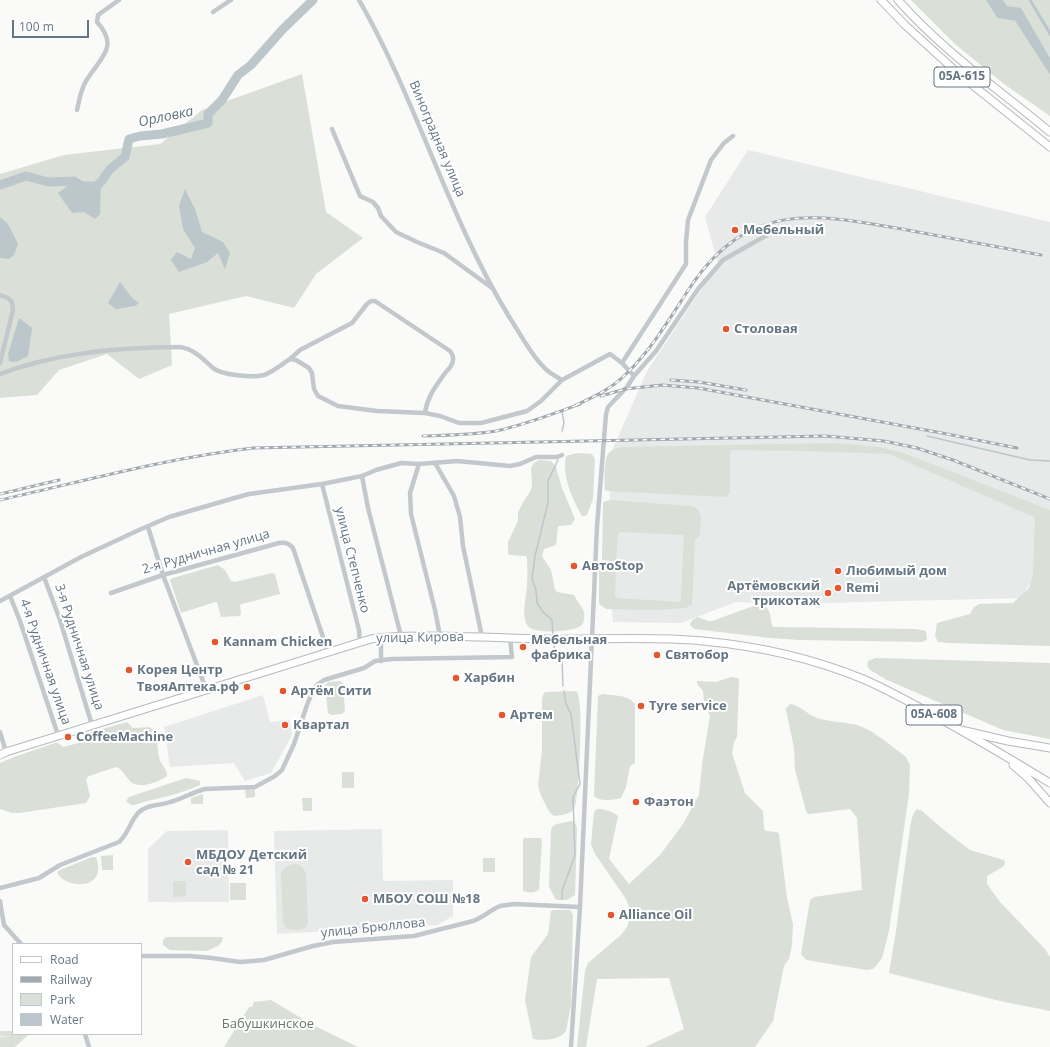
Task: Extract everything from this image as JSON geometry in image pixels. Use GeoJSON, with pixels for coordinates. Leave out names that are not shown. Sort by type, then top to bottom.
{"type":"FeatureCollection","features":[{"type":"Feature","properties":{"kind":"main road","name":"05А-615"},"geometry":{"type":"LineString","coordinates":[[881,0],[905,25],[960,75],[1050,147]]}},
{"type":"Feature","properties":{"kind":"main road","name":"05А-615"},"geometry":{"type":"LineString","coordinates":[[898,0],[933,37],[968,67],[1050,132]]}},
{"type":"Feature","properties":{"kind":"main road","name":"улица Кирова"},"geometry":{"type":"LineString","coordinates":[[3,753],[360,642],[381,637],[401,636],[703,641],[761,650],[822,664],[863,679],[907,700],[961,730]]}},
{"type":"Feature","properties":{"kind":"main road"},"geometry":{"type":"LineString","coordinates":[[961,730],[1008,741],[1050,748]]}},
{"type":"Feature","properties":{"kind":"main road","name":"05А-608"},"geometry":{"type":"LineString","coordinates":[[961,730],[1050,783]]}},
{"type":"Feature","properties":{"kind":"main road"},"geometry":{"type":"LineString","coordinates":[[996,751],[1028,778],[1050,803]]}},
{"type":"Feature","properties":{"kind":"street"},"geometry":{"type":"LineString","coordinates":[[76,110],[85,82],[100,62],[108,44],[108,38],[104,29],[97,22],[98,15],[119,0]]}},
{"type":"Feature","properties":{"kind":"street"},"geometry":{"type":"LineString","coordinates":[[213,12],[231,0]]}},
{"type":"Feature","properties":{"kind":"street","name":"Виноградная улица"},"geometry":{"type":"LineString","coordinates":[[359,0],[392,62],[448,192],[492,288],[538,360],[548,372],[562,380]]}},
{"type":"Feature","properties":{"kind":"street","name":"Виноградная улица"},"geometry":{"type":"LineString","coordinates":[[332,129],[360,196],[373,202],[378,208],[381,216],[396,232],[444,253],[492,288]]}},
{"type":"Feature","properties":{"kind":"street"},"geometry":{"type":"LineString","coordinates":[[622,363],[686,264],[688,220],[711,160],[724,143],[733,136]]}},
{"type":"Feature","properties":{"kind":"street"},"geometry":{"type":"LineString","coordinates":[[571,1047],[590,712],[599,496],[606,414],[608,406],[627,387],[634,376],[656,351],[698,289],[723,260],[767,235]]}},
{"type":"Feature","properties":{"kind":"street"},"geometry":{"type":"LineString","coordinates":[[0,295],[8,298],[12,302],[13,310],[0,364]]}},
{"type":"Feature","properties":{"kind":"street"},"geometry":{"type":"LineString","coordinates":[[0,374],[15,368],[58,358],[146,347],[185,348],[196,353],[216,370],[227,374],[263,375],[290,359],[300,350],[352,323],[367,304],[371,301],[375,301],[450,351],[453,356],[454,360],[452,365],[426,402],[425,413]]}},
{"type":"Feature","properties":{"kind":"street"},"geometry":{"type":"LineString","coordinates":[[290,359],[296,360],[309,368],[312,373],[314,389],[318,396],[338,406],[377,411],[425,413],[440,416],[459,423],[481,423],[527,411],[541,401],[562,380],[610,354],[622,363],[634,376]]}},
{"type":"Feature","properties":{"kind":"street"},"geometry":{"type":"LineString","coordinates":[[0,602],[98,548],[168,518],[243,496],[322,484],[362,476],[376,470],[401,463],[419,464],[457,461],[510,466],[520,464],[536,457],[557,457],[562,455]]}},
{"type":"Feature","properties":{"kind":"street"},"geometry":{"type":"LineString","coordinates":[[435,463],[454,496],[460,517],[463,546],[482,637]]}},
{"type":"Feature","properties":{"kind":"street"},"geometry":{"type":"LineString","coordinates":[[419,464],[410,493],[411,514],[440,636]]}},
{"type":"Feature","properties":{"kind":"street"},"geometry":{"type":"LineString","coordinates":[[362,476],[368,508],[401,636]]}},
{"type":"Feature","properties":{"kind":"street","name":"улица Степченко"},"geometry":{"type":"LineString","coordinates":[[322,484],[360,642]]}},
{"type":"Feature","properties":{"kind":"street"},"geometry":{"type":"LineString","coordinates":[[148,527],[163,574],[206,690]]}},
{"type":"Feature","properties":{"kind":"street","name":"2-я Рудничная улица"},"geometry":{"type":"LineString","coordinates":[[111,593],[163,574],[279,543],[289,544],[293,548],[328,652]]}},
{"type":"Feature","properties":{"kind":"street","name":"3-я Рудничная улица"},"geometry":{"type":"LineString","coordinates":[[44,577],[60,620],[92,725]]}},
{"type":"Feature","properties":{"kind":"street","name":"4-я Рудничная улица"},"geometry":{"type":"LineString","coordinates":[[10,596],[20,620],[58,735]]}},
{"type":"Feature","properties":{"kind":"street"},"geometry":{"type":"LineString","coordinates":[[381,637],[381,661]]}},
{"type":"Feature","properties":{"kind":"street"},"geometry":{"type":"LineString","coordinates":[[0,888],[39,878],[60,865],[119,842],[125,836],[138,814],[148,807],[170,802],[205,789],[255,787],[275,776],[282,770],[294,744],[313,690],[324,680],[364,668],[375,661],[392,659],[512,657],[510,638]]}},
{"type":"Feature","properties":{"kind":"street"},"geometry":{"type":"LineString","coordinates":[[0,732],[3,753]]}},
{"type":"Feature","properties":{"kind":"street"},"geometry":{"type":"LineString","coordinates":[[0,901],[4,925],[20,943]]}},
{"type":"Feature","properties":{"kind":"street","name":"улица Брюллова"},"geometry":{"type":"LineString","coordinates":[[142,956],[190,956],[240,962],[264,960],[333,942],[421,935],[474,922],[493,910],[514,904],[580,907]]}},
{"type":"Feature","properties":{"kind":"street"},"geometry":{"type":"LineString","coordinates":[[85,1035],[90,1047]]}},
{"type":"Feature","properties":{"kind":"shaded area"},"geometry":{"type":"Polygon","coordinates":[[[748,150],[1050,222],[1050,520],[1038,570],[1021,598],[785,604],[736,602],[681,623],[613,622],[608,566],[611,453],[647,371],[718,264],[705,217],[748,150]]]}},
{"type":"Feature","properties":{"kind":"shaded area"},"geometry":{"type":"Polygon","coordinates":[[[263,695],[270,722],[290,720],[292,735],[271,773],[245,781],[234,763],[170,767],[164,727],[263,695]]]}},
{"type":"Feature","properties":{"kind":"shaded area","name":"МБОУ СОШ №18"},"geometry":{"type":"Polygon","coordinates":[[[382,829],[383,881],[453,880],[453,916],[437,925],[277,934],[274,831],[382,829]]]}},
{"type":"Feature","properties":{"kind":"shaded area","name":"МБДОУ Детский сад № 21"},"geometry":{"type":"Polygon","coordinates":[[[228,830],[229,902],[148,902],[148,849],[167,831],[228,830]]]}},
{"type":"Feature","properties":{"kind":"green space"},"geometry":{"type":"Polygon","coordinates":[[[911,0],[986,0],[997,18],[1015,21],[1050,75],[1050,116],[1004,84],[955,44],[911,0]]]}},
{"type":"Feature","properties":{"kind":"green space"},"geometry":{"type":"Polygon","coordinates":[[[1003,0],[1028,0],[1050,37],[1050,58],[1021,9],[1007,6],[1003,0]]]}},
{"type":"Feature","properties":{"kind":"green space"},"geometry":{"type":"Polygon","coordinates":[[[1032,0],[1050,0],[1050,30],[1032,0]]]}},
{"type":"Feature","properties":{"kind":"green space"},"geometry":{"type":"Polygon","coordinates":[[[302,74],[326,212],[363,238],[316,274],[294,308],[246,296],[169,314],[172,365],[139,379],[107,354],[59,370],[37,395],[0,398],[0,174],[64,155],[160,144],[202,110],[302,74]]]}},
{"type":"Feature","properties":{"kind":"green space"},"geometry":{"type":"Polygon","coordinates":[[[836,443],[880,447],[906,454],[1050,510],[1050,646],[938,642],[935,636],[937,623],[970,614],[974,607],[979,604],[1013,603],[1029,588],[1033,574],[1035,520],[1034,517],[889,454],[731,450],[730,492],[726,497],[605,490],[604,482],[608,454],[611,451],[621,447],[836,443]]]}},
{"type":"Feature","properties":{"kind":"green space"},"geometry":{"type":"Polygon","coordinates":[[[577,453],[592,454],[595,459],[593,499],[587,515],[584,516],[582,516],[571,495],[565,472],[566,456],[577,453]]]}},
{"type":"Feature","properties":{"kind":"green space"},"geometry":{"type":"Polygon","coordinates":[[[539,460],[551,461],[556,467],[562,488],[575,519],[571,525],[558,526],[556,545],[544,549],[542,556],[551,570],[557,592],[574,595],[584,612],[584,620],[582,624],[578,627],[563,631],[536,630],[527,625],[524,610],[527,580],[527,558],[526,556],[508,554],[508,542],[518,521],[518,513],[531,490],[531,468],[534,463],[539,460]]]}},
{"type":"Feature","properties":{"kind":"green space"},"geometry":{"type":"Polygon","coordinates":[[[610,500],[690,506],[695,507],[698,510],[701,521],[700,535],[695,540],[692,604],[686,608],[657,610],[606,609],[599,604],[599,568],[605,566],[612,566],[616,568],[615,596],[618,598],[680,602],[681,599],[684,535],[621,532],[618,534],[616,560],[602,560],[603,502],[610,500]]]}},
{"type":"Feature","properties":{"kind":"green space"},"geometry":{"type":"Polygon","coordinates":[[[218,565],[225,570],[231,581],[235,582],[272,573],[275,574],[280,594],[240,605],[240,616],[221,617],[217,602],[181,613],[170,580],[218,565]]]}},
{"type":"Feature","properties":{"kind":"green space"},"geometry":{"type":"Polygon","coordinates":[[[759,604],[763,605],[769,610],[773,627],[916,629],[926,631],[927,639],[923,642],[799,640],[694,629],[690,625],[692,620],[698,617],[712,621],[759,604]]]}},
{"type":"Feature","properties":{"kind":"green space"},"geometry":{"type":"Polygon","coordinates":[[[875,658],[1050,663],[1050,739],[1003,730],[887,680],[870,670],[867,666],[868,661],[875,658]]]}},
{"type":"Feature","properties":{"kind":"green space"},"geometry":{"type":"Polygon","coordinates":[[[731,677],[738,678],[739,680],[737,737],[734,742],[732,753],[745,793],[763,811],[764,828],[766,831],[777,832],[779,834],[787,898],[793,924],[792,945],[789,959],[784,966],[773,1021],[755,1047],[645,1047],[684,1029],[669,978],[597,979],[586,1047],[577,1047],[585,971],[588,963],[621,935],[627,927],[630,909],[626,899],[595,854],[591,844],[594,812],[597,809],[603,809],[618,816],[609,859],[629,884],[660,855],[683,824],[699,795],[702,764],[710,716],[704,701],[703,691],[697,684],[697,681],[716,682],[731,677]]]}},
{"type":"Feature","properties":{"kind":"green space"},"geometry":{"type":"Polygon","coordinates":[[[340,681],[343,683],[345,711],[342,714],[331,715],[328,713],[325,685],[328,682],[340,681]]]}},
{"type":"Feature","properties":{"kind":"green space"},"geometry":{"type":"Polygon","coordinates":[[[545,692],[577,692],[579,699],[581,727],[576,802],[572,811],[564,815],[554,816],[550,813],[542,798],[538,786],[542,749],[542,699],[545,692]]]}},
{"type":"Feature","properties":{"kind":"green space"},"geometry":{"type":"Polygon","coordinates":[[[602,694],[628,698],[635,704],[635,763],[630,766],[626,787],[621,798],[611,800],[603,800],[594,796],[598,696],[602,694]]]}},
{"type":"Feature","properties":{"kind":"green space"},"geometry":{"type":"Polygon","coordinates":[[[790,704],[797,706],[817,718],[857,725],[874,733],[906,757],[910,765],[909,794],[889,931],[882,958],[873,969],[867,970],[806,960],[801,954],[810,900],[814,897],[862,890],[857,818],[850,809],[810,814],[806,811],[795,770],[794,748],[786,710],[790,704]]]}},
{"type":"Feature","properties":{"kind":"green space"},"geometry":{"type":"Polygon","coordinates":[[[127,722],[133,728],[150,727],[153,731],[156,736],[160,760],[167,776],[154,783],[137,785],[116,767],[89,776],[86,779],[90,796],[86,803],[19,813],[12,813],[0,809],[0,763],[55,743],[58,743],[63,747],[90,740],[88,733],[127,722]]]}},
{"type":"Feature","properties":{"kind":"green space"},"geometry":{"type":"Polygon","coordinates":[[[342,772],[354,772],[354,788],[342,788],[342,772]]]}},
{"type":"Feature","properties":{"kind":"green space"},"geometry":{"type":"Polygon","coordinates":[[[186,778],[200,781],[200,785],[176,794],[134,805],[131,805],[126,801],[129,797],[186,778]]]}},
{"type":"Feature","properties":{"kind":"green space"},"geometry":{"type":"Polygon","coordinates":[[[245,789],[255,789],[255,797],[246,798],[245,789]]]}},
{"type":"Feature","properties":{"kind":"green space"},"geometry":{"type":"Polygon","coordinates":[[[203,794],[203,804],[191,804],[191,798],[203,794]]]}},
{"type":"Feature","properties":{"kind":"green space"},"geometry":{"type":"Polygon","coordinates":[[[302,798],[312,798],[312,811],[303,811],[302,798]]]}},
{"type":"Feature","properties":{"kind":"green space"},"geometry":{"type":"Polygon","coordinates":[[[917,809],[922,811],[970,850],[1004,860],[1004,866],[987,876],[987,884],[1000,902],[1045,949],[1050,957],[1050,1011],[1000,1001],[889,973],[910,826],[917,809]]]}},
{"type":"Feature","properties":{"kind":"green space"},"geometry":{"type":"Polygon","coordinates":[[[572,821],[575,823],[577,828],[575,895],[567,900],[556,900],[549,887],[551,830],[553,826],[557,824],[572,821]]]}},
{"type":"Feature","properties":{"kind":"green space"},"geometry":{"type":"Polygon","coordinates":[[[524,838],[541,838],[542,840],[539,890],[533,892],[523,891],[524,838]]]}},
{"type":"Feature","properties":{"kind":"green space"},"geometry":{"type":"Polygon","coordinates":[[[113,855],[113,870],[102,870],[101,856],[113,855]]]}},
{"type":"Feature","properties":{"kind":"green space"},"geometry":{"type":"Polygon","coordinates":[[[92,857],[96,857],[98,869],[96,877],[91,882],[75,884],[61,877],[57,872],[60,870],[92,857]]]}},
{"type":"Feature","properties":{"kind":"green space"},"geometry":{"type":"Polygon","coordinates":[[[483,858],[495,858],[495,872],[483,872],[483,858]]]}},
{"type":"Feature","properties":{"kind":"green space"},"geometry":{"type":"Polygon","coordinates":[[[294,864],[301,866],[306,873],[308,924],[305,928],[297,930],[288,929],[283,923],[281,873],[286,867],[294,864]]]}},
{"type":"Feature","properties":{"kind":"green space"},"geometry":{"type":"Polygon","coordinates":[[[173,881],[186,881],[186,896],[173,897],[173,881]]]}},
{"type":"Feature","properties":{"kind":"green space"},"geometry":{"type":"Polygon","coordinates":[[[230,883],[246,883],[246,900],[230,900],[230,883]]]}},
{"type":"Feature","properties":{"kind":"green space"},"geometry":{"type":"Polygon","coordinates":[[[570,910],[573,915],[571,1005],[566,1031],[556,1038],[537,1040],[533,1039],[525,1000],[531,957],[548,934],[551,911],[570,910]]]}},
{"type":"Feature","properties":{"kind":"green space"},"geometry":{"type":"Polygon","coordinates":[[[166,937],[223,938],[218,946],[207,951],[170,950],[163,945],[163,940],[166,937]]]}},
{"type":"Feature","properties":{"kind":"green space","name":"Бабушкинское"},"geometry":{"type":"Polygon","coordinates":[[[271,1000],[311,1024],[358,1047],[224,1047],[249,1007],[252,1007],[254,1002],[271,1000]]]}},
{"type":"Feature","properties":{"kind":"green space"},"geometry":{"type":"Polygon","coordinates":[[[0,1031],[12,1031],[12,1035],[28,1035],[15,1047],[0,1047],[0,1037],[12,1036],[0,1036],[0,1031]]]}},
{"type":"Feature","properties":{"kind":"water"},"geometry":{"type":"Polygon","coordinates":[[[986,0],[1003,0],[1007,6],[1021,8],[1050,58],[1050,75],[1015,21],[997,18],[986,0]]]}},
{"type":"Feature","properties":{"kind":"water"},"geometry":{"type":"Polygon","coordinates":[[[1028,0],[1032,0],[1050,30],[1050,37],[1028,0]]]}},
{"type":"Feature","properties":{"kind":"water"},"geometry":{"type":"Polygon","coordinates":[[[74,181],[101,182],[100,214],[95,219],[84,212],[72,213],[58,193],[74,181]]]}},
{"type":"Feature","properties":{"kind":"water"},"geometry":{"type":"Polygon","coordinates":[[[185,189],[195,209],[202,232],[223,242],[230,253],[225,269],[218,253],[207,262],[179,272],[171,260],[177,252],[191,259],[195,248],[183,229],[179,206],[185,189]]]}},
{"type":"Feature","properties":{"kind":"water"},"geometry":{"type":"Polygon","coordinates":[[[0,217],[8,224],[18,244],[14,255],[9,259],[0,258],[0,217]]]}},
{"type":"Feature","properties":{"kind":"water"},"geometry":{"type":"Polygon","coordinates":[[[120,282],[133,299],[139,303],[135,306],[116,309],[108,303],[120,282]]]}},
{"type":"Feature","properties":{"kind":"water"},"geometry":{"type":"Polygon","coordinates":[[[19,318],[32,328],[28,356],[18,361],[11,362],[9,361],[8,354],[19,318]]]}},
{"type":"Feature","properties":{"kind":"waterway","name":"Орловка"},"geometry":{"type":"LineString","coordinates":[[0,185],[26,176],[48,182],[74,181],[90,191],[101,182],[110,169],[125,157],[129,139],[140,136],[162,134],[208,123],[208,114],[222,100],[238,75],[251,65],[282,30],[313,0]]}},
{"type":"Feature","properties":{"kind":"waterway"},"geometry":{"type":"LineString","coordinates":[[562,411],[564,423],[562,431]]}},
{"type":"Feature","properties":{"kind":"waterway"},"geometry":{"type":"LineString","coordinates":[[927,436],[1030,460],[1050,461]]}},
{"type":"Feature","properties":{"kind":"waterway"},"geometry":{"type":"LineString","coordinates":[[553,637],[552,620],[543,612],[537,603],[536,590],[532,579],[535,556],[548,503],[548,481],[558,460]]}},
{"type":"Feature","properties":{"kind":"waterway"},"geometry":{"type":"LineString","coordinates":[[553,641],[554,647],[562,660],[563,686]]}},
{"type":"Feature","properties":{"kind":"waterway"},"geometry":{"type":"LineString","coordinates":[[562,899],[562,891],[575,855],[573,797],[580,784],[571,714],[566,704],[564,691]]}},
{"type":"Feature","properties":{"kind":"railway"},"geometry":{"type":"LineString","coordinates":[[576,405],[603,392],[622,378],[645,353],[691,286],[714,258],[737,238],[762,226],[787,219],[815,218],[844,220],[874,224],[1041,255]]}},
{"type":"Feature","properties":{"kind":"railway"},"geometry":{"type":"LineString","coordinates":[[671,380],[699,382],[746,390]]}},
{"type":"Feature","properties":{"kind":"railway"},"geometry":{"type":"LineString","coordinates":[[601,396],[625,389],[662,385],[698,388],[1017,448]]}},
{"type":"Feature","properties":{"kind":"railway"},"geometry":{"type":"LineString","coordinates":[[423,436],[469,434],[507,429],[580,404]]}},
{"type":"Feature","properties":{"kind":"railway"},"geometry":{"type":"LineString","coordinates":[[0,500],[157,464],[221,452],[253,448],[825,436],[884,441],[917,448],[953,460],[1050,499]]}},
{"type":"Feature","properties":{"kind":"railway"},"geometry":{"type":"LineString","coordinates":[[0,494],[59,480]]}},
{"type":"Feature","properties":{"kind":"place","name":"Мебельный"},"geometry":{"type":"Point","coordinates":[735,230]}},
{"type":"Feature","properties":{"kind":"place","name":"Столовая"},"geometry":{"type":"Point","coordinates":[726,329]}},
{"type":"Feature","properties":{"kind":"place","name":"АвтоStop"},"geometry":{"type":"Point","coordinates":[574,566]}},
{"type":"Feature","properties":{"kind":"place","name":"Любимый дом"},"geometry":{"type":"Point","coordinates":[838,571]}},
{"type":"Feature","properties":{"kind":"place","name":"Remi"},"geometry":{"type":"Point","coordinates":[838,588]}},
{"type":"Feature","properties":{"kind":"place","name":"Артёмовский трикотаж"},"geometry":{"type":"Point","coordinates":[828,593]}},
{"type":"Feature","properties":{"kind":"place","name":"Kannam Chicken"},"geometry":{"type":"Point","coordinates":[215,642]}},
{"type":"Feature","properties":{"kind":"place","name":"Мебельная фабрика"},"geometry":{"type":"Point","coordinates":[523,647]}},
{"type":"Feature","properties":{"kind":"place","name":"Святобор"},"geometry":{"type":"Point","coordinates":[657,655]}},
{"type":"Feature","properties":{"kind":"place","name":"Корея Центр"},"geometry":{"type":"Point","coordinates":[129,670]}},
{"type":"Feature","properties":{"kind":"place","name":"Харбин"},"geometry":{"type":"Point","coordinates":[456,678]}},
{"type":"Feature","properties":{"kind":"place","name":"ТвояАптека.рф"},"geometry":{"type":"Point","coordinates":[247,687]}},
{"type":"Feature","properties":{"kind":"place","name":"Артём Сити"},"geometry":{"type":"Point","coordinates":[283,691]}},
{"type":"Feature","properties":{"kind":"place","name":"Tyre service"},"geometry":{"type":"Point","coordinates":[641,706]}},
{"type":"Feature","properties":{"kind":"place","name":"Артем"},"geometry":{"type":"Point","coordinates":[502,715]}},
{"type":"Feature","properties":{"kind":"place","name":"Квартал"},"geometry":{"type":"Point","coordinates":[285,725]}},
{"type":"Feature","properties":{"kind":"place","name":"CoffeeMachine"},"geometry":{"type":"Point","coordinates":[68,737]}},
{"type":"Feature","properties":{"kind":"place","name":"Фаэтон"},"geometry":{"type":"Point","coordinates":[636,802]}},
{"type":"Feature","properties":{"kind":"place","name":"МБДОУ Детский сад № 21"},"geometry":{"type":"Point","coordinates":[188,862]}},
{"type":"Feature","properties":{"kind":"place","name":"МБОУ СОШ №18"},"geometry":{"type":"Point","coordinates":[365,899]}},
{"type":"Feature","properties":{"kind":"place","name":"Alliance Oil"},"geometry":{"type":"Point","coordinates":[611,915]}}]}
